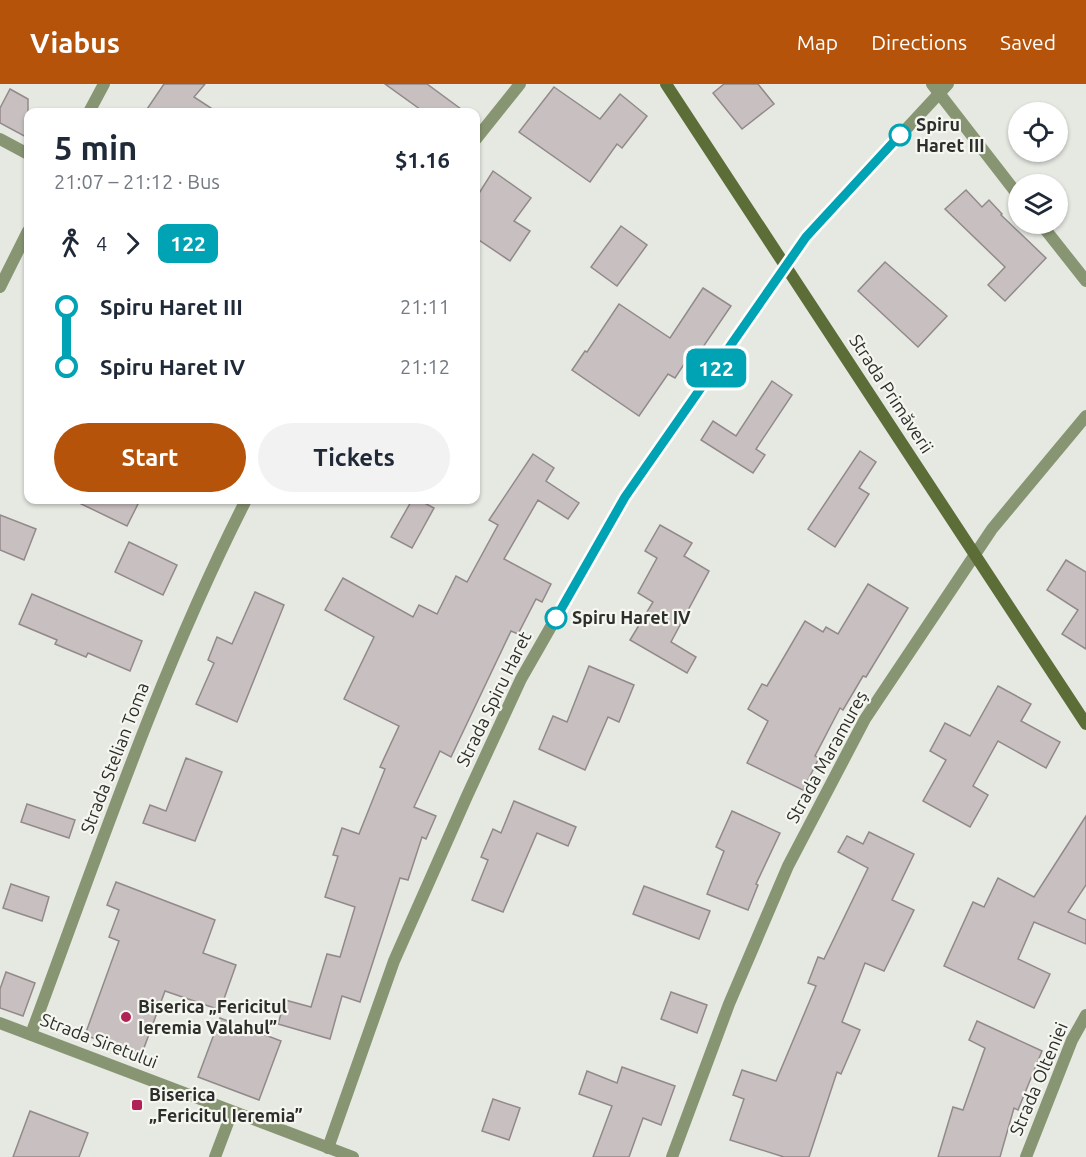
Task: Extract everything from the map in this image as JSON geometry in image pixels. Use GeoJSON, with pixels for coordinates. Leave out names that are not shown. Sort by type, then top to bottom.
{"type":"FeatureCollection","features":[{"type":"Feature","properties":{"kind":"main road","name":"Strada Primăverii"},"geometry":{"type":"LineString","coordinates":[[666,84],[1086,724]]}},
{"type":"Feature","properties":{"kind":"street"},"geometry":{"type":"LineString","coordinates":[[91,108],[104,84]]}},
{"type":"Feature","properties":{"kind":"street"},"geometry":{"type":"LineString","coordinates":[[480,134],[520,84]]}},
{"type":"Feature","properties":{"kind":"street"},"geometry":{"type":"LineString","coordinates":[[940,87],[1008,181]]}},
{"type":"Feature","properties":{"kind":"street","name":"Strada Spiru Haret"},"geometry":{"type":"LineString","coordinates":[[328,1148],[394,961],[521,679],[625,497],[806,237],[940,87]]}},
{"type":"Feature","properties":{"kind":"street"},"geometry":{"type":"LineString","coordinates":[[0,139],[24,152]]}},
{"type":"Feature","properties":{"kind":"street"},"geometry":{"type":"LineString","coordinates":[[1049,234],[1086,281]]}},
{"type":"Feature","properties":{"kind":"street"},"geometry":{"type":"LineString","coordinates":[[0,287],[24,239]]}},
{"type":"Feature","properties":{"kind":"street","name":"Strada Maramureș"},"geometry":{"type":"LineString","coordinates":[[672,1157],[729,1004],[789,866],[865,718],[992,529],[1086,416]]}},
{"type":"Feature","properties":{"kind":"street","name":"Strada Stelian Toma"},"geometry":{"type":"LineString","coordinates":[[32,1034],[152,708],[216,560],[244,504]]}},
{"type":"Feature","properties":{"kind":"street","name":"Strada Olteniei"},"geometry":{"type":"LineString","coordinates":[[1026,1157],[1072,1040],[1086,1015]]}},
{"type":"Feature","properties":{"kind":"street","name":"Strada Siretului"},"geometry":{"type":"LineString","coordinates":[[0,1023],[353,1157]]}},
{"type":"Feature","properties":{"kind":"street"},"geometry":{"type":"LineString","coordinates":[[215,1157],[232,1112]]}},
{"type":"Feature","properties":{"kind":"building"},"geometry":{"type":"Polygon","coordinates":[[[164,84],[205,84],[194,97],[211,108],[148,108],[164,84]]]}},
{"type":"Feature","properties":{"kind":"building"},"geometry":{"type":"Polygon","coordinates":[[[385,84],[427,84],[460,108],[418,108],[385,84]]]}},
{"type":"Feature","properties":{"kind":"building"},"geometry":{"type":"Polygon","coordinates":[[[724,84],[758,84],[774,104],[742,129],[713,93],[724,84]]]}},
{"type":"Feature","properties":{"kind":"building"},"geometry":{"type":"Polygon","coordinates":[[[554,87],[600,119],[620,94],[647,116],[622,148],[617,144],[590,182],[519,132],[554,87]]]}},
{"type":"Feature","properties":{"kind":"building"},"geometry":{"type":"Polygon","coordinates":[[[10,89],[28,99],[28,108],[24,108],[24,136],[0,123],[0,108],[10,89]]]}},
{"type":"Feature","properties":{"kind":"building"},"geometry":{"type":"Polygon","coordinates":[[[493,171],[531,198],[514,221],[530,231],[510,261],[480,241],[480,192],[493,171]]]}},
{"type":"Feature","properties":{"kind":"building"},"geometry":{"type":"Polygon","coordinates":[[[966,190],[982,207],[989,200],[1008,222],[1008,234],[1021,234],[1046,258],[1005,301],[988,285],[1005,267],[945,209],[966,190]]]}},
{"type":"Feature","properties":{"kind":"building"},"geometry":{"type":"Polygon","coordinates":[[[621,226],[647,245],[617,286],[591,267],[621,226]]]}},
{"type":"Feature","properties":{"kind":"building"},"geometry":{"type":"Polygon","coordinates":[[[885,262],[947,316],[918,347],[858,291],[885,262]]]}},
{"type":"Feature","properties":{"kind":"building"},"geometry":{"type":"Polygon","coordinates":[[[703,288],[731,306],[701,350],[696,346],[675,378],[668,374],[639,416],[572,370],[619,304],[670,338],[703,288]]]}},
{"type":"Feature","properties":{"kind":"building"},"geometry":{"type":"Polygon","coordinates":[[[772,381],[792,395],[756,449],[765,455],[753,473],[701,440],[713,421],[736,436],[772,381]]]}},
{"type":"Feature","properties":{"kind":"building"},"geometry":{"type":"Polygon","coordinates":[[[860,451],[876,462],[859,488],[869,494],[835,547],[808,529],[860,451]]]}},
{"type":"Feature","properties":{"kind":"building"},"geometry":{"type":"Polygon","coordinates":[[[533,454],[554,468],[546,481],[579,503],[568,519],[538,500],[504,559],[551,584],[542,602],[536,599],[518,634],[511,631],[451,757],[440,751],[414,807],[436,816],[426,839],[422,837],[408,880],[400,878],[360,1002],[342,996],[330,1039],[278,1024],[285,1000],[311,1007],[327,954],[340,957],[355,907],[325,897],[338,856],[333,855],[342,828],[359,834],[385,769],[380,767],[399,726],[344,699],[374,637],[325,610],[343,578],[413,617],[419,605],[437,614],[456,576],[467,582],[498,525],[489,520],[533,454]]]}},
{"type":"Feature","properties":{"kind":"building"},"geometry":{"type":"Polygon","coordinates":[[[81,504],[138,504],[127,526],[81,504]]]}},
{"type":"Feature","properties":{"kind":"building"},"geometry":{"type":"Polygon","coordinates":[[[410,504],[426,504],[434,508],[412,548],[391,537],[410,504]]]}},
{"type":"Feature","properties":{"kind":"building"},"geometry":{"type":"Polygon","coordinates":[[[0,515],[36,529],[24,560],[0,550],[0,515]]]}},
{"type":"Feature","properties":{"kind":"building"},"geometry":{"type":"Polygon","coordinates":[[[660,525],[692,543],[684,556],[709,571],[671,642],[696,657],[687,673],[630,640],[653,602],[638,593],[657,558],[645,551],[660,525]]]}},
{"type":"Feature","properties":{"kind":"building"},"geometry":{"type":"Polygon","coordinates":[[[129,542],[177,565],[163,595],[115,572],[129,542]]]}},
{"type":"Feature","properties":{"kind":"building"},"geometry":{"type":"Polygon","coordinates":[[[1066,560],[1086,572],[1086,649],[1062,634],[1078,610],[1047,590],[1066,560]]]}},
{"type":"Feature","properties":{"kind":"building"},"geometry":{"type":"Polygon","coordinates":[[[868,584],[908,608],[866,677],[863,676],[843,710],[840,708],[815,756],[819,758],[803,790],[747,763],[768,721],[748,709],[762,684],[767,686],[805,621],[823,632],[826,627],[838,634],[868,584]]]}},
{"type":"Feature","properties":{"kind":"building"},"geometry":{"type":"Polygon","coordinates":[[[255,592],[284,605],[237,722],[196,704],[214,663],[208,660],[217,637],[232,644],[255,592]]]}},
{"type":"Feature","properties":{"kind":"building"},"geometry":{"type":"Polygon","coordinates":[[[32,594],[142,641],[130,671],[88,653],[86,657],[55,644],[57,640],[19,624],[32,594]]]}},
{"type":"Feature","properties":{"kind":"building"},"geometry":{"type":"Polygon","coordinates":[[[589,666],[634,685],[619,722],[608,717],[585,770],[539,749],[553,716],[567,722],[589,666]]]}},
{"type":"Feature","properties":{"kind":"building"},"geometry":{"type":"Polygon","coordinates":[[[998,686],[1031,704],[1021,721],[1060,742],[1046,768],[998,741],[973,786],[988,795],[970,827],[923,801],[946,760],[930,751],[945,723],[970,736],[998,686]]]}},
{"type":"Feature","properties":{"kind":"building"},"geometry":{"type":"Polygon","coordinates":[[[186,758],[222,772],[195,841],[143,823],[150,805],[166,811],[186,758]]]}},
{"type":"Feature","properties":{"kind":"building"},"geometry":{"type":"Polygon","coordinates":[[[514,801],[576,827],[568,846],[537,833],[503,912],[472,900],[488,860],[481,857],[493,829],[501,833],[514,801]]]}},
{"type":"Feature","properties":{"kind":"building"},"geometry":{"type":"Polygon","coordinates":[[[27,804],[75,820],[69,838],[21,822],[27,804]]]}},
{"type":"Feature","properties":{"kind":"building"},"geometry":{"type":"Polygon","coordinates":[[[732,811],[780,833],[756,884],[758,885],[748,910],[707,894],[724,851],[716,847],[732,811]]]}},
{"type":"Feature","properties":{"kind":"building"},"geometry":{"type":"Polygon","coordinates":[[[1086,816],[1086,885],[1068,912],[1086,920],[1086,944],[1034,922],[1018,959],[1050,974],[1034,1008],[944,966],[973,902],[984,907],[998,878],[1034,897],[1086,816]]]}},
{"type":"Feature","properties":{"kind":"building"},"geometry":{"type":"Polygon","coordinates":[[[869,832],[914,854],[892,900],[914,910],[884,971],[865,963],[842,1022],[860,1030],[841,1074],[837,1072],[809,1157],[784,1157],[730,1140],[744,1099],[733,1095],[742,1070],[776,1081],[816,986],[808,983],[818,957],[824,959],[868,868],[838,852],[847,836],[863,844],[869,832]]]}},
{"type":"Feature","properties":{"kind":"building"},"geometry":{"type":"Polygon","coordinates":[[[116,882],[215,920],[203,953],[236,965],[220,1010],[165,991],[141,1056],[85,1035],[119,941],[109,937],[119,910],[107,905],[116,882]]]}},
{"type":"Feature","properties":{"kind":"building"},"geometry":{"type":"Polygon","coordinates":[[[11,884],[49,897],[42,921],[3,908],[11,884]]]}},
{"type":"Feature","properties":{"kind":"building"},"geometry":{"type":"Polygon","coordinates":[[[644,886],[710,911],[699,939],[633,914],[644,886]]]}},
{"type":"Feature","properties":{"kind":"building"},"geometry":{"type":"Polygon","coordinates":[[[6,972],[35,983],[23,1016],[0,1008],[0,989],[6,972]]]}},
{"type":"Feature","properties":{"kind":"building"},"geometry":{"type":"Polygon","coordinates":[[[671,992],[707,1005],[697,1033],[661,1019],[671,992]]]}},
{"type":"Feature","properties":{"kind":"building"},"geometry":{"type":"Polygon","coordinates":[[[220,1018],[281,1041],[259,1100],[198,1077],[220,1018]]]}},
{"type":"Feature","properties":{"kind":"building"},"geometry":{"type":"Polygon","coordinates":[[[977,1021],[1042,1051],[1018,1110],[1014,1108],[1000,1157],[938,1157],[953,1107],[963,1110],[985,1048],[969,1040],[977,1021]]]}},
{"type":"Feature","properties":{"kind":"building"},"geometry":{"type":"Polygon","coordinates":[[[622,1067],[675,1086],[661,1125],[643,1118],[629,1157],[593,1157],[612,1106],[579,1094],[587,1071],[617,1083],[622,1067]]]}},
{"type":"Feature","properties":{"kind":"building"},"geometry":{"type":"Polygon","coordinates":[[[493,1099],[520,1108],[509,1140],[482,1131],[493,1099]]]}},
{"type":"Feature","properties":{"kind":"building"},"geometry":{"type":"Polygon","coordinates":[[[30,1111],[88,1133],[79,1157],[13,1157],[30,1111]]]}},
{"type":"Feature","properties":{"kind":"bus line","name":"122"},"geometry":{"type":"LineString","coordinates":[[556,618],[625,497],[806,237],[900,135]]}},
{"type":"Feature","properties":{"kind":"place","name":"Spiru Haret III"},"geometry":{"type":"Point","coordinates":[900,135]}},
{"type":"Feature","properties":{"kind":"place","name":"Spiru Haret IV"},"geometry":{"type":"Point","coordinates":[556,618]}},
{"type":"Feature","properties":{"kind":"place","name":"Biserica „Fericitul Ieremia Valahul”"},"geometry":{"type":"Point","coordinates":[126,1017]}},
{"type":"Feature","properties":{"kind":"place","name":"Biserica „Fericitul Ieremia”"},"geometry":{"type":"Point","coordinates":[137,1105]}}]}
